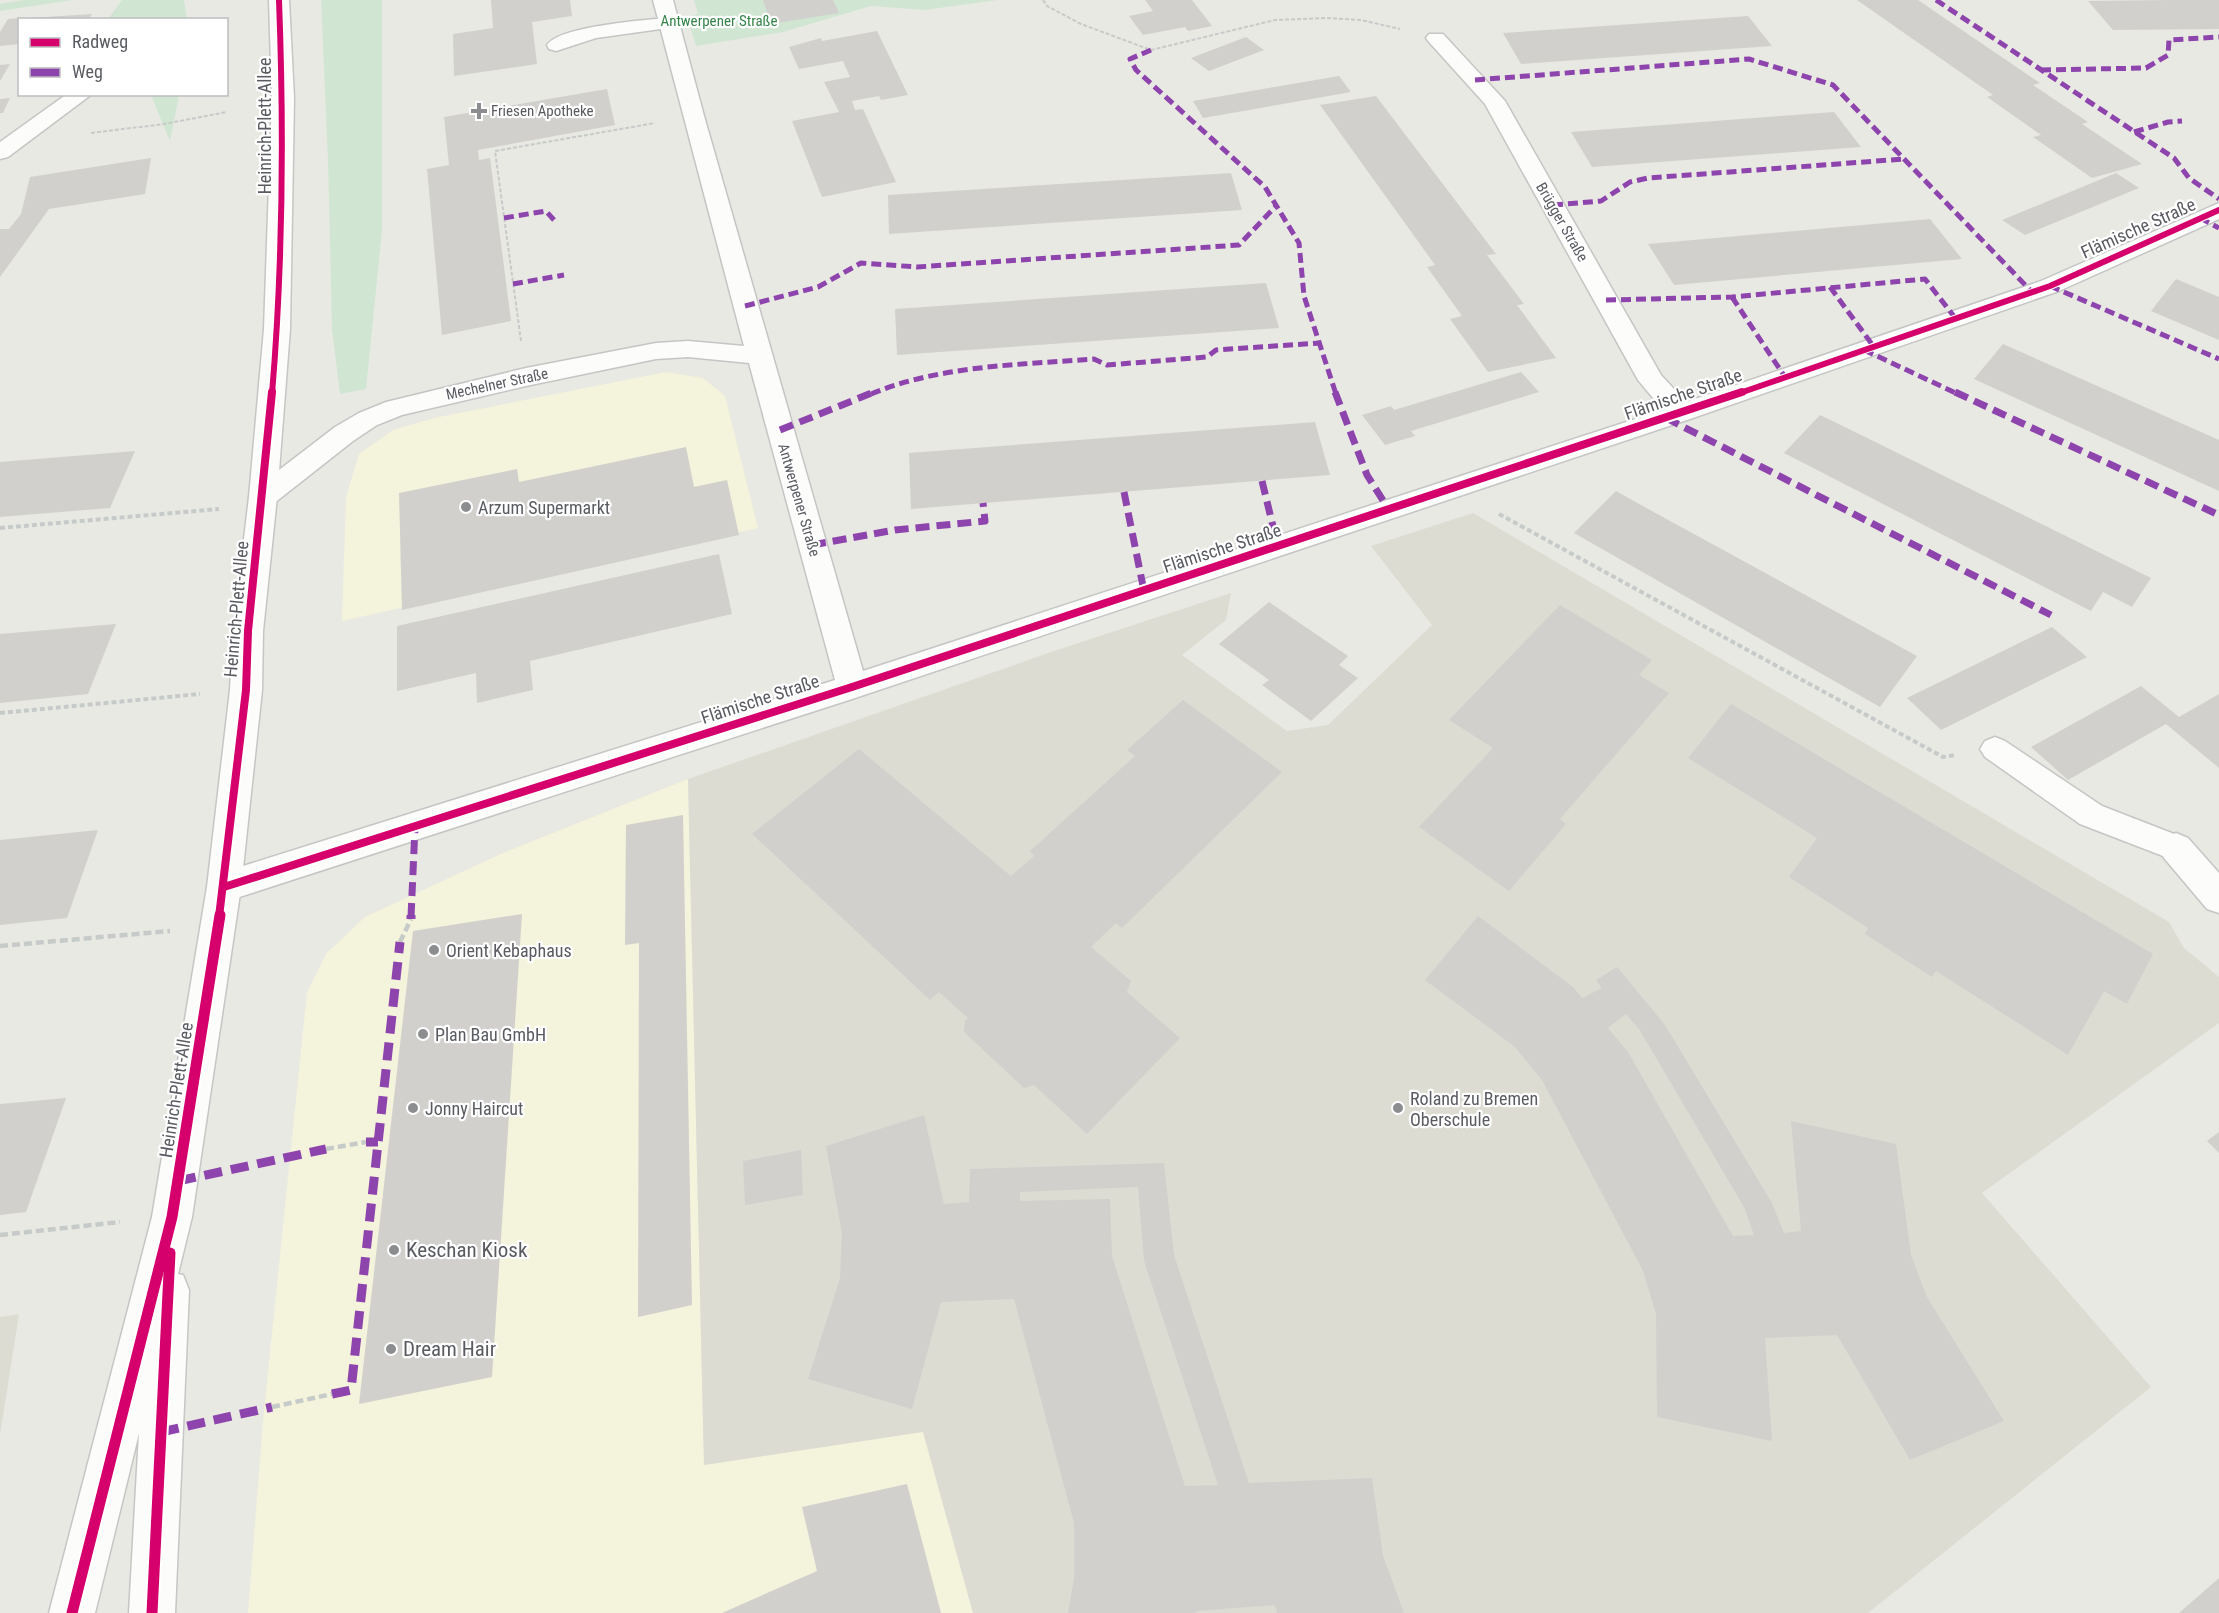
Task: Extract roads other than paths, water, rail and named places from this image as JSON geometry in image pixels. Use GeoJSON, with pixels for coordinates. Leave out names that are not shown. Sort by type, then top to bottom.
{"type":"FeatureCollection","features":[{"type":"Feature","properties":{"kind":"street","name":"Heinrich-Plett-Allee"},"geometry":{"type":"LineString","coordinates":[[72,1613],[172,1217],[219,927],[246,690],[248,631],[263,502],[277,329],[282,98],[279,0]]}},
{"type":"Feature","properties":{"kind":"street","name":"Antwerpener Straße"},"geometry":{"type":"LineString","coordinates":[[666,11],[759,356],[852,687]]}},
{"type":"Feature","properties":{"kind":"street","name":"Brügger Straße"},"geometry":{"type":"LineString","coordinates":[[1436,38],[1494,101],[1651,380],[1681,413]]}},
{"type":"Feature","properties":{"kind":"street"},"geometry":{"type":"LineString","coordinates":[[0,152],[79,96]]}},
{"type":"Feature","properties":{"kind":"street","name":"Flämische Straße"},"geometry":{"type":"LineString","coordinates":[[224,887],[852,687],[1681,413],[2050,286],[2219,210]]}},
{"type":"Feature","properties":{"kind":"street","name":"Mechelner Straße"},"geometry":{"type":"LineString","coordinates":[[263,502],[318,452],[368,419],[395,408],[526,377],[656,351],[688,349],[759,356]]}},
{"type":"Feature","properties":{"kind":"street"},"geometry":{"type":"LineString","coordinates":[[2176,848],[2219,898]]}},
{"type":"Feature","properties":{"kind":"street","name":"Heinrich-Plett-Allee"},"geometry":{"type":"LineString","coordinates":[[152,1613],[172,1217]]}},
{"type":"Feature","properties":{"kind":"lane"},"geometry":{"type":"LineString","coordinates":[[556,45],[567,39],[666,11]]}},
{"type":"Feature","properties":{"kind":"lane"},"geometry":{"type":"LineString","coordinates":[[1995,749],[2091,815],[2176,848]]}},
{"type":"Feature","properties":{"kind":"place","name":"Friesen Apotheke"},"geometry":{"type":"Point","coordinates":[479,111]}},
{"type":"Feature","properties":{"kind":"place","name":"Arzum Supermarkt"},"geometry":{"type":"Point","coordinates":[466,507]}},
{"type":"Feature","properties":{"kind":"place","name":"Orient Kebaphaus"},"geometry":{"type":"Point","coordinates":[434,950]}},
{"type":"Feature","properties":{"kind":"place","name":"Plan Bau GmbH"},"geometry":{"type":"Point","coordinates":[423,1034]}},
{"type":"Feature","properties":{"kind":"place","name":"Jonny Haircut"},"geometry":{"type":"Point","coordinates":[413,1108]}},
{"type":"Feature","properties":{"kind":"place","name":"Roland zu Bremen Oberschule"},"geometry":{"type":"Point","coordinates":[1398,1108]}},
{"type":"Feature","properties":{"kind":"place","name":"Keschan Kiosk"},"geometry":{"type":"Point","coordinates":[394,1250]}},
{"type":"Feature","properties":{"kind":"place","name":"Dream Hair"},"geometry":{"type":"Point","coordinates":[391,1349]}}]}
